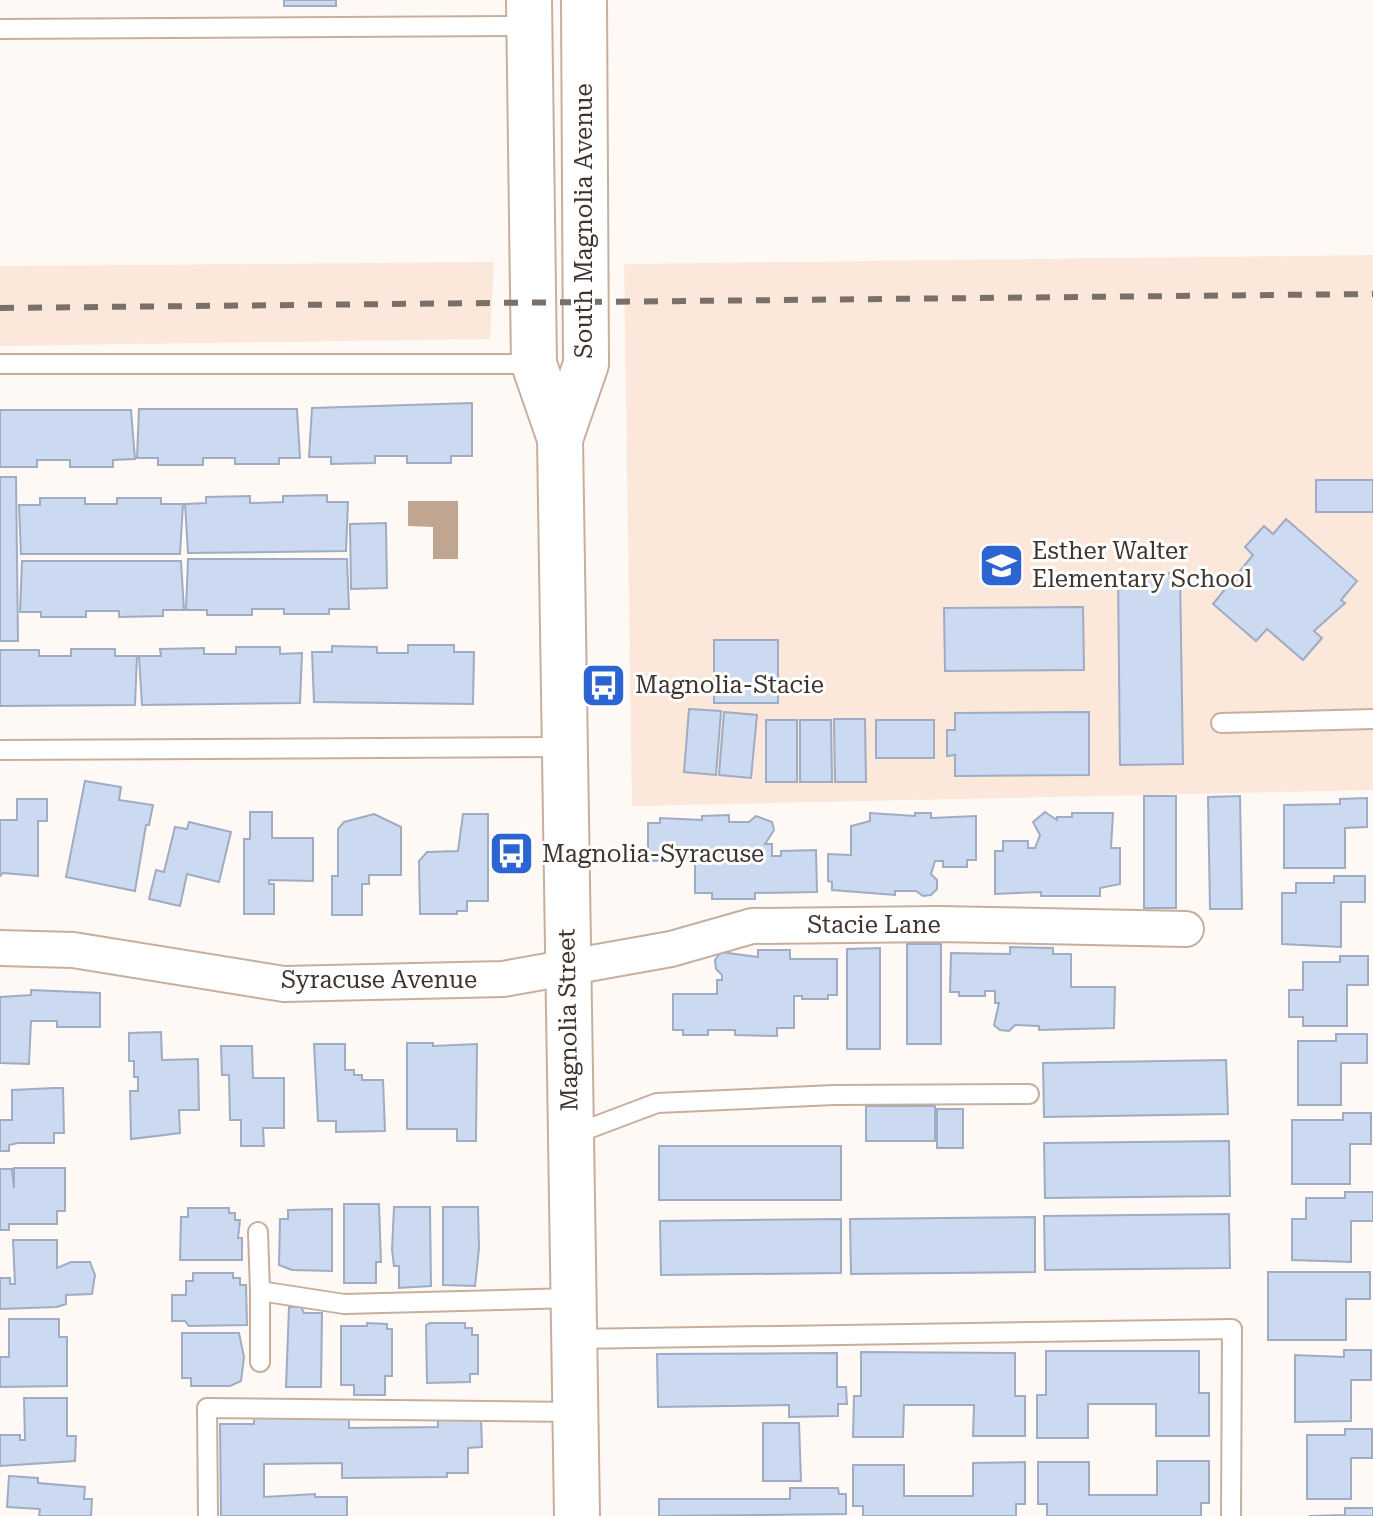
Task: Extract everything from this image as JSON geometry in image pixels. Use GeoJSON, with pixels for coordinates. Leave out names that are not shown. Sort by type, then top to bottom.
{"type":"FeatureCollection","features":[{"type":"Feature","properties":{"kind":"main road","name":"South Magnolia Avenue"},"geometry":{"type":"LineString","coordinates":[[560,439],[586,364],[584,0]]}},
{"type":"Feature","properties":{"kind":"main road","name":"South Magnolia Avenue"},"geometry":{"type":"LineString","coordinates":[[529,13],[534,364],[560,439],[561,524]]}},
{"type":"Feature","properties":{"kind":"main road","name":"Magnolia Street"},"geometry":{"type":"LineString","coordinates":[[561,524],[577,1516]]}},
{"type":"Feature","properties":{"kind":"street","name":"Stacie Lane"},"geometry":{"type":"LineString","coordinates":[[567,970],[671,949],[752,926],[938,924],[1186,929]]}},
{"type":"Feature","properties":{"kind":"street","name":"Syracuse Avenue"},"geometry":{"type":"LineString","coordinates":[[0,948],[73,950],[284,984],[503,979],[567,970]]}},
{"type":"Feature","properties":{"kind":"lane"},"geometry":{"type":"LineString","coordinates":[[0,29],[529,13]]}},
{"type":"Feature","properties":{"kind":"lane"},"geometry":{"type":"LineString","coordinates":[[0,364],[534,364]]}},
{"type":"Feature","properties":{"kind":"lane"},"geometry":{"type":"LineString","coordinates":[[1221,723],[1373,719]]}},
{"type":"Feature","properties":{"kind":"lane"},"geometry":{"type":"LineString","coordinates":[[0,750],[566,747]]}},
{"type":"Feature","properties":{"kind":"lane"},"geometry":{"type":"LineString","coordinates":[[570,1136],[657,1103],[834,1095],[1029,1094]]}},
{"type":"Feature","properties":{"kind":"lane"},"geometry":{"type":"LineString","coordinates":[[258,1232],[260,1362]]}},
{"type":"Feature","properties":{"kind":"lane"},"geometry":{"type":"LineString","coordinates":[[260,1291],[344,1304],[573,1318],[1232,1329],[1231,1516]]}},
{"type":"Feature","properties":{"kind":"lane"},"geometry":{"type":"LineString","coordinates":[[208,1516],[207,1408],[575,1412]]}},
{"type":"Feature","properties":{"kind":"shaded area","name":"Esther Walter Elementary School"},"geometry":{"type":"Polygon","coordinates":[[[1373,255],[1373,790],[632,806],[624,264],[1373,255]]]}},
{"type":"Feature","properties":{"kind":"shaded area"},"geometry":{"type":"Polygon","coordinates":[[[494,262],[490,339],[0,346],[0,266],[494,262]]]}},
{"type":"Feature","properties":{"kind":"shaded area"},"geometry":{"type":"Polygon","coordinates":[[[408,501],[458,501],[458,559],[433,559],[433,527],[408,526],[408,501]]]}},
{"type":"Feature","properties":{"kind":"building"},"geometry":{"type":"Polygon","coordinates":[[[284,0],[336,0],[336,6],[284,6],[284,0]]]}},
{"type":"Feature","properties":{"kind":"building"},"geometry":{"type":"Polygon","coordinates":[[[472,403],[472,456],[451,456],[451,463],[407,463],[407,456],[375,456],[375,463],[331,464],[331,457],[309,457],[312,408],[472,403]]]}},
{"type":"Feature","properties":{"kind":"building"},"geometry":{"type":"Polygon","coordinates":[[[139,409],[297,409],[300,458],[279,458],[279,464],[235,464],[235,458],[203,458],[203,465],[158,465],[158,458],[137,458],[139,409]]]}},
{"type":"Feature","properties":{"kind":"building"},"geometry":{"type":"Polygon","coordinates":[[[0,410],[131,410],[135,459],[113,460],[113,467],[70,467],[70,460],[37,460],[37,467],[0,467],[0,410]]]}},
{"type":"Feature","properties":{"kind":"building"},"geometry":{"type":"Polygon","coordinates":[[[0,477],[16,477],[18,641],[0,641],[0,477]]]}},
{"type":"Feature","properties":{"kind":"building"},"geometry":{"type":"Polygon","coordinates":[[[1316,480],[1373,480],[1373,512],[1316,512],[1316,480]]]}},
{"type":"Feature","properties":{"kind":"building"},"geometry":{"type":"Polygon","coordinates":[[[327,495],[327,502],[348,502],[346,551],[188,553],[185,504],[206,503],[206,497],[250,496],[250,503],[283,502],[283,496],[327,495]]]}},
{"type":"Feature","properties":{"kind":"building"},"geometry":{"type":"Polygon","coordinates":[[[40,498],[85,498],[85,504],[117,504],[117,498],[161,498],[161,504],[183,504],[180,554],[21,554],[19,505],[40,505],[40,498]]]}},
{"type":"Feature","properties":{"kind":"building"},"geometry":{"type":"Polygon","coordinates":[[[1286,519],[1357,581],[1341,600],[1345,603],[1314,631],[1322,638],[1303,660],[1267,629],[1256,641],[1213,604],[1253,555],[1245,547],[1264,526],[1273,534],[1286,519]]]}},
{"type":"Feature","properties":{"kind":"building"},"geometry":{"type":"Polygon","coordinates":[[[386,523],[387,588],[351,589],[350,524],[386,523]]]}},
{"type":"Feature","properties":{"kind":"building"},"geometry":{"type":"Polygon","coordinates":[[[188,559],[347,559],[349,609],[329,609],[329,614],[284,614],[284,609],[252,609],[252,615],[207,615],[207,610],[186,610],[188,559]]]}},
{"type":"Feature","properties":{"kind":"building"},"geometry":{"type":"Polygon","coordinates":[[[22,561],[181,561],[184,610],[163,610],[163,616],[119,617],[119,611],[86,611],[86,617],[41,617],[41,612],[20,612],[22,561]]]}},
{"type":"Feature","properties":{"kind":"building"},"geometry":{"type":"Polygon","coordinates":[[[1180,573],[1183,764],[1120,765],[1118,574],[1180,573]]]}},
{"type":"Feature","properties":{"kind":"building"},"geometry":{"type":"Polygon","coordinates":[[[1083,607],[1084,670],[945,671],[944,608],[1083,607]]]}},
{"type":"Feature","properties":{"kind":"building"},"geometry":{"type":"Polygon","coordinates":[[[714,640],[778,640],[778,703],[714,703],[714,640]]]}},
{"type":"Feature","properties":{"kind":"building"},"geometry":{"type":"Polygon","coordinates":[[[408,645],[454,645],[454,652],[474,652],[473,704],[314,702],[312,652],[332,652],[332,646],[377,647],[377,653],[408,653],[408,645]]]}},
{"type":"Feature","properties":{"kind":"building"},"geometry":{"type":"Polygon","coordinates":[[[236,647],[280,647],[280,654],[302,653],[300,703],[142,705],[139,656],[161,656],[160,649],[204,648],[204,654],[236,654],[236,647]]]}},
{"type":"Feature","properties":{"kind":"building"},"geometry":{"type":"Polygon","coordinates":[[[71,649],[115,649],[115,656],[137,656],[135,705],[0,706],[0,650],[39,650],[39,656],[71,656],[71,649]]]}},
{"type":"Feature","properties":{"kind":"building"},"geometry":{"type":"Polygon","coordinates":[[[689,709],[721,711],[716,775],[684,772],[689,709]]]}},
{"type":"Feature","properties":{"kind":"building"},"geometry":{"type":"Polygon","coordinates":[[[724,712],[757,715],[751,778],[719,775],[724,712]]]}},
{"type":"Feature","properties":{"kind":"building"},"geometry":{"type":"Polygon","coordinates":[[[1089,712],[1089,775],[955,776],[955,755],[947,756],[947,730],[955,730],[955,713],[1089,712]]]}},
{"type":"Feature","properties":{"kind":"building"},"geometry":{"type":"Polygon","coordinates":[[[834,719],[865,719],[866,782],[835,782],[834,719]]]}},
{"type":"Feature","properties":{"kind":"building"},"geometry":{"type":"Polygon","coordinates":[[[766,720],[797,720],[797,782],[766,782],[766,720]]]}},
{"type":"Feature","properties":{"kind":"building"},"geometry":{"type":"Polygon","coordinates":[[[800,720],[831,720],[832,782],[800,782],[800,720]]]}},
{"type":"Feature","properties":{"kind":"building"},"geometry":{"type":"Polygon","coordinates":[[[876,720],[934,720],[934,758],[876,758],[876,720]]]}},
{"type":"Feature","properties":{"kind":"building"},"geometry":{"type":"Polygon","coordinates":[[[85,781],[121,787],[119,800],[153,805],[149,825],[146,825],[135,891],[66,877],[85,781]]]}},
{"type":"Feature","properties":{"kind":"building"},"geometry":{"type":"Polygon","coordinates":[[[1144,796],[1176,796],[1176,908],[1144,908],[1144,796]]]}},
{"type":"Feature","properties":{"kind":"building"},"geometry":{"type":"Polygon","coordinates":[[[1240,796],[1242,909],[1210,909],[1208,797],[1240,796]]]}},
{"type":"Feature","properties":{"kind":"building"},"geometry":{"type":"Polygon","coordinates":[[[1367,798],[1367,827],[1345,828],[1345,868],[1284,868],[1284,805],[1340,804],[1340,799],[1367,798]]]}},
{"type":"Feature","properties":{"kind":"building"},"geometry":{"type":"Polygon","coordinates":[[[17,799],[47,799],[47,821],[38,821],[38,876],[3,873],[0,876],[0,820],[17,820],[17,799]]]}},
{"type":"Feature","properties":{"kind":"building"},"geometry":{"type":"Polygon","coordinates":[[[250,812],[272,812],[272,838],[313,838],[313,881],[269,880],[269,884],[274,884],[274,914],[244,914],[244,839],[250,839],[250,812]]]}},
{"type":"Feature","properties":{"kind":"building"},"geometry":{"type":"Polygon","coordinates":[[[1045,812],[1057,820],[1057,817],[1072,817],[1072,813],[1113,813],[1111,848],[1120,848],[1120,884],[1100,888],[1100,896],[1041,896],[1041,892],[995,894],[995,851],[1003,851],[1003,841],[1028,841],[1028,848],[1035,848],[1040,835],[1033,822],[1045,812]]]}},
{"type":"Feature","properties":{"kind":"building"},"geometry":{"type":"Polygon","coordinates":[[[870,813],[915,816],[915,813],[931,813],[931,818],[976,816],[976,860],[967,860],[967,867],[943,867],[943,861],[935,861],[931,874],[937,880],[937,889],[931,895],[923,896],[916,891],[895,891],[895,895],[832,890],[832,882],[828,881],[828,854],[851,855],[851,826],[870,821],[870,813]]]}},
{"type":"Feature","properties":{"kind":"building"},"geometry":{"type":"Polygon","coordinates":[[[374,814],[401,827],[401,875],[369,875],[369,884],[362,884],[362,915],[332,915],[332,876],[338,876],[338,829],[344,822],[374,814]]]}},
{"type":"Feature","properties":{"kind":"building"},"geometry":{"type":"Polygon","coordinates":[[[463,814],[488,814],[488,901],[467,901],[467,911],[457,911],[457,914],[420,914],[419,861],[427,852],[458,851],[463,814]]]}},
{"type":"Feature","properties":{"kind":"building"},"geometry":{"type":"Polygon","coordinates":[[[729,815],[729,822],[749,822],[756,816],[772,822],[774,830],[765,844],[772,844],[772,856],[781,856],[781,851],[816,850],[817,892],[755,893],[755,899],[712,899],[712,893],[695,893],[695,860],[648,861],[648,823],[660,823],[660,818],[702,820],[702,816],[729,815]]]}},
{"type":"Feature","properties":{"kind":"building"},"geometry":{"type":"Polygon","coordinates":[[[189,822],[231,832],[219,882],[187,874],[180,906],[149,899],[156,870],[164,872],[175,827],[187,829],[189,822]]]}},
{"type":"Feature","properties":{"kind":"building"},"geometry":{"type":"Polygon","coordinates":[[[1334,876],[1365,876],[1365,902],[1341,902],[1341,947],[1282,944],[1282,893],[1296,893],[1296,883],[1334,883],[1334,876]]]}},
{"type":"Feature","properties":{"kind":"building"},"geometry":{"type":"Polygon","coordinates":[[[907,944],[941,944],[941,1044],[907,1044],[907,944]]]}},
{"type":"Feature","properties":{"kind":"building"},"geometry":{"type":"Polygon","coordinates":[[[1010,947],[1053,948],[1053,954],[1071,954],[1071,987],[1115,987],[1114,1028],[1039,1030],[1039,1026],[1015,1025],[1009,1031],[1000,1030],[994,1025],[999,1003],[995,1003],[995,991],[985,991],[985,996],[959,996],[959,992],[950,992],[951,953],[1010,954],[1010,947]]]}},
{"type":"Feature","properties":{"kind":"building"},"geometry":{"type":"Polygon","coordinates":[[[880,948],[880,1049],[847,1049],[847,949],[880,948]]]}},
{"type":"Feature","properties":{"kind":"building"},"geometry":{"type":"Polygon","coordinates":[[[758,950],[790,950],[790,959],[837,959],[837,995],[828,995],[828,999],[794,996],[794,1028],[777,1028],[777,1036],[735,1035],[735,1030],[708,1030],[708,1035],[683,1035],[683,1030],[673,1030],[673,994],[717,994],[717,980],[722,980],[722,975],[716,969],[715,960],[721,952],[758,957],[758,950]]]}},
{"type":"Feature","properties":{"kind":"building"},"geometry":{"type":"Polygon","coordinates":[[[1340,956],[1368,956],[1368,985],[1347,985],[1347,1026],[1303,1026],[1303,1017],[1289,1017],[1289,990],[1303,990],[1303,962],[1340,962],[1340,956]]]}},
{"type":"Feature","properties":{"kind":"building"},"geometry":{"type":"Polygon","coordinates":[[[31,990],[100,993],[100,1027],[57,1027],[57,1021],[31,1021],[29,1064],[0,1063],[0,997],[31,995],[31,990]]]}},
{"type":"Feature","properties":{"kind":"building"},"geometry":{"type":"Polygon","coordinates":[[[161,1032],[162,1060],[198,1059],[199,1110],[179,1110],[180,1133],[131,1139],[130,1091],[138,1091],[138,1077],[134,1077],[134,1061],[129,1061],[129,1033],[161,1032]]]}},
{"type":"Feature","properties":{"kind":"building"},"geometry":{"type":"Polygon","coordinates":[[[1336,1034],[1367,1034],[1367,1063],[1341,1063],[1341,1105],[1298,1105],[1298,1041],[1336,1041],[1336,1034]]]}},
{"type":"Feature","properties":{"kind":"building"},"geometry":{"type":"Polygon","coordinates":[[[407,1043],[433,1043],[433,1046],[477,1044],[476,1141],[457,1141],[457,1129],[407,1129],[407,1043]]]}},
{"type":"Feature","properties":{"kind":"building"},"geometry":{"type":"Polygon","coordinates":[[[314,1044],[345,1044],[345,1070],[354,1070],[354,1075],[362,1075],[362,1080],[383,1080],[385,1131],[336,1132],[336,1121],[318,1121],[314,1044]]]}},
{"type":"Feature","properties":{"kind":"building"},"geometry":{"type":"Polygon","coordinates":[[[221,1046],[252,1046],[253,1078],[284,1078],[284,1128],[263,1128],[264,1146],[241,1146],[241,1120],[230,1120],[229,1075],[222,1075],[221,1046]]]}},
{"type":"Feature","properties":{"kind":"building"},"geometry":{"type":"Polygon","coordinates":[[[1226,1060],[1228,1114],[1044,1117],[1043,1063],[1226,1060]]]}},
{"type":"Feature","properties":{"kind":"building"},"geometry":{"type":"Polygon","coordinates":[[[63,1088],[64,1133],[54,1133],[54,1143],[18,1143],[9,1145],[9,1151],[0,1151],[0,1120],[12,1120],[12,1090],[63,1088]]]}},
{"type":"Feature","properties":{"kind":"building"},"geometry":{"type":"Polygon","coordinates":[[[866,1106],[935,1106],[935,1141],[866,1141],[866,1106]]]}},
{"type":"Feature","properties":{"kind":"building"},"geometry":{"type":"Polygon","coordinates":[[[937,1109],[963,1109],[963,1148],[937,1148],[937,1109]]]}},
{"type":"Feature","properties":{"kind":"building"},"geometry":{"type":"Polygon","coordinates":[[[1343,1113],[1371,1113],[1371,1144],[1350,1144],[1350,1184],[1292,1184],[1292,1120],[1343,1120],[1343,1113]]]}},
{"type":"Feature","properties":{"kind":"building"},"geometry":{"type":"Polygon","coordinates":[[[1229,1141],[1230,1196],[1045,1198],[1044,1143],[1229,1141]]]}},
{"type":"Feature","properties":{"kind":"building"},"geometry":{"type":"Polygon","coordinates":[[[659,1146],[841,1146],[841,1200],[659,1200],[659,1146]]]}},
{"type":"Feature","properties":{"kind":"building"},"geometry":{"type":"Polygon","coordinates":[[[14,1168],[65,1168],[65,1211],[57,1211],[57,1224],[9,1224],[9,1230],[0,1230],[0,1169],[12,1169],[14,1188],[14,1168]]]}},
{"type":"Feature","properties":{"kind":"building"},"geometry":{"type":"Polygon","coordinates":[[[1345,1192],[1373,1192],[1373,1221],[1351,1221],[1351,1262],[1292,1260],[1292,1219],[1306,1219],[1306,1198],[1345,1198],[1345,1192]]]}},
{"type":"Feature","properties":{"kind":"building"},"geometry":{"type":"Polygon","coordinates":[[[344,1204],[379,1204],[381,1262],[376,1262],[376,1283],[344,1283],[344,1204]]]}},
{"type":"Feature","properties":{"kind":"building"},"geometry":{"type":"Polygon","coordinates":[[[394,1207],[430,1207],[431,1286],[399,1288],[399,1266],[394,1266],[392,1250],[394,1207]]]}},
{"type":"Feature","properties":{"kind":"building"},"geometry":{"type":"Polygon","coordinates":[[[443,1207],[478,1207],[479,1248],[475,1286],[443,1285],[443,1207]]]}},
{"type":"Feature","properties":{"kind":"building"},"geometry":{"type":"Polygon","coordinates":[[[188,1208],[229,1208],[229,1213],[235,1213],[235,1220],[240,1220],[238,1238],[242,1238],[242,1260],[180,1260],[181,1217],[188,1217],[188,1208]]]}},
{"type":"Feature","properties":{"kind":"building"},"geometry":{"type":"Polygon","coordinates":[[[332,1209],[332,1271],[292,1270],[279,1265],[280,1219],[288,1219],[288,1210],[332,1209]]]}},
{"type":"Feature","properties":{"kind":"building"},"geometry":{"type":"Polygon","coordinates":[[[1229,1214],[1230,1268],[1045,1270],[1044,1216],[1229,1214]]]}},
{"type":"Feature","properties":{"kind":"building"},"geometry":{"type":"Polygon","coordinates":[[[1035,1217],[1035,1272],[851,1274],[850,1219],[1035,1217]]]}},
{"type":"Feature","properties":{"kind":"building"},"geometry":{"type":"Polygon","coordinates":[[[841,1219],[841,1273],[661,1275],[660,1221],[841,1219]]]}},
{"type":"Feature","properties":{"kind":"building"},"geometry":{"type":"Polygon","coordinates":[[[13,1240],[57,1240],[57,1268],[71,1262],[90,1262],[95,1275],[92,1294],[66,1295],[66,1304],[57,1307],[0,1309],[0,1278],[10,1278],[10,1284],[15,1284],[13,1240]]]}},
{"type":"Feature","properties":{"kind":"building"},"geometry":{"type":"Polygon","coordinates":[[[1268,1272],[1370,1272],[1370,1299],[1346,1299],[1346,1340],[1268,1340],[1268,1272]]]}},
{"type":"Feature","properties":{"kind":"building"},"geometry":{"type":"Polygon","coordinates":[[[193,1273],[233,1273],[233,1278],[240,1278],[240,1285],[246,1285],[247,1325],[189,1326],[185,1321],[172,1321],[172,1295],[186,1295],[186,1281],[193,1281],[193,1273]]]}},
{"type":"Feature","properties":{"kind":"building"},"geometry":{"type":"Polygon","coordinates":[[[289,1307],[301,1307],[304,1313],[322,1313],[321,1387],[286,1387],[289,1307]]]}},
{"type":"Feature","properties":{"kind":"building"},"geometry":{"type":"Polygon","coordinates":[[[9,1319],[59,1319],[59,1337],[67,1337],[67,1386],[0,1387],[0,1357],[9,1357],[9,1319]]]}},
{"type":"Feature","properties":{"kind":"building"},"geometry":{"type":"Polygon","coordinates":[[[367,1323],[387,1324],[387,1329],[392,1329],[392,1376],[385,1376],[385,1395],[354,1395],[354,1385],[341,1385],[341,1326],[367,1326],[367,1323]]]}},
{"type":"Feature","properties":{"kind":"building"},"geometry":{"type":"Polygon","coordinates":[[[465,1323],[465,1328],[472,1328],[472,1335],[478,1335],[478,1374],[470,1374],[470,1382],[427,1383],[426,1325],[465,1323]]]}},
{"type":"Feature","properties":{"kind":"building"},"geometry":{"type":"Polygon","coordinates":[[[182,1333],[239,1333],[244,1357],[241,1381],[230,1386],[191,1386],[191,1378],[182,1378],[182,1333]]]}},
{"type":"Feature","properties":{"kind":"building"},"geometry":{"type":"Polygon","coordinates":[[[1344,1350],[1371,1350],[1371,1380],[1351,1380],[1351,1421],[1295,1422],[1295,1355],[1344,1357],[1344,1350]]]}},
{"type":"Feature","properties":{"kind":"building"},"geometry":{"type":"Polygon","coordinates":[[[1046,1351],[1199,1351],[1199,1393],[1209,1393],[1209,1436],[1156,1436],[1156,1404],[1088,1404],[1088,1438],[1037,1438],[1037,1395],[1046,1395],[1046,1351]]]}},
{"type":"Feature","properties":{"kind":"building"},"geometry":{"type":"Polygon","coordinates":[[[861,1352],[1015,1353],[1015,1396],[1025,1396],[1025,1436],[973,1436],[974,1405],[904,1405],[903,1437],[853,1437],[854,1396],[861,1396],[861,1352]]]}},
{"type":"Feature","properties":{"kind":"building"},"geometry":{"type":"Polygon","coordinates":[[[837,1353],[837,1387],[846,1387],[847,1404],[838,1404],[838,1416],[789,1417],[789,1405],[658,1407],[657,1354],[837,1353]]]}},
{"type":"Feature","properties":{"kind":"building"},"geometry":{"type":"Polygon","coordinates":[[[24,1398],[67,1398],[67,1436],[76,1436],[75,1461],[0,1466],[0,1435],[20,1435],[20,1440],[25,1440],[24,1398]]]}},
{"type":"Feature","properties":{"kind":"building"},"geometry":{"type":"Polygon","coordinates":[[[254,1413],[349,1413],[349,1428],[438,1427],[438,1417],[481,1417],[482,1447],[468,1448],[468,1473],[447,1473],[447,1477],[342,1478],[342,1463],[264,1464],[264,1497],[315,1494],[315,1497],[347,1497],[347,1516],[221,1516],[220,1424],[254,1424],[254,1413]]]}},
{"type":"Feature","properties":{"kind":"building"},"geometry":{"type":"Polygon","coordinates":[[[763,1423],[799,1423],[801,1481],[763,1481],[763,1423]]]}},
{"type":"Feature","properties":{"kind":"building"},"geometry":{"type":"Polygon","coordinates":[[[1345,1429],[1372,1429],[1372,1458],[1351,1458],[1351,1499],[1307,1499],[1307,1435],[1345,1435],[1345,1429]]]}},
{"type":"Feature","properties":{"kind":"building"},"geometry":{"type":"Polygon","coordinates":[[[1157,1461],[1209,1461],[1209,1503],[1201,1503],[1201,1516],[1047,1516],[1047,1504],[1038,1504],[1038,1462],[1089,1462],[1089,1495],[1157,1495],[1157,1461]]]}},
{"type":"Feature","properties":{"kind":"building"},"geometry":{"type":"Polygon","coordinates":[[[1025,1462],[1025,1504],[1016,1504],[1016,1516],[863,1516],[863,1506],[853,1506],[853,1465],[904,1465],[904,1496],[973,1496],[973,1463],[1025,1462]]]}},
{"type":"Feature","properties":{"kind":"building"},"geometry":{"type":"Polygon","coordinates":[[[9,1476],[38,1478],[38,1483],[85,1487],[84,1499],[92,1499],[91,1516],[39,1516],[40,1509],[7,1507],[9,1476]]]}},
{"type":"Feature","properties":{"kind":"building"},"geometry":{"type":"Polygon","coordinates":[[[790,1488],[838,1488],[839,1494],[846,1494],[846,1514],[659,1516],[659,1499],[790,1499],[790,1488]]]}},
{"type":"Feature","properties":{"kind":"building"},"geometry":{"type":"Polygon","coordinates":[[[1345,1508],[1373,1508],[1373,1516],[1309,1516],[1345,1515],[1345,1508]]]}},
{"type":"Feature","properties":{"kind":"railway"},"geometry":{"type":"LineString","coordinates":[[0,308],[1373,294]]}},
{"type":"Feature","properties":{"kind":"place","name":"Esther Walter Elementary School"},"geometry":{"type":"Point","coordinates":[1001,565]}},
{"type":"Feature","properties":{"kind":"place","name":"Magnolia-Stacie"},"geometry":{"type":"Point","coordinates":[604,685]}},
{"type":"Feature","properties":{"kind":"place","name":"Magnolia-Syracuse"},"geometry":{"type":"Point","coordinates":[511,854]}}]}
